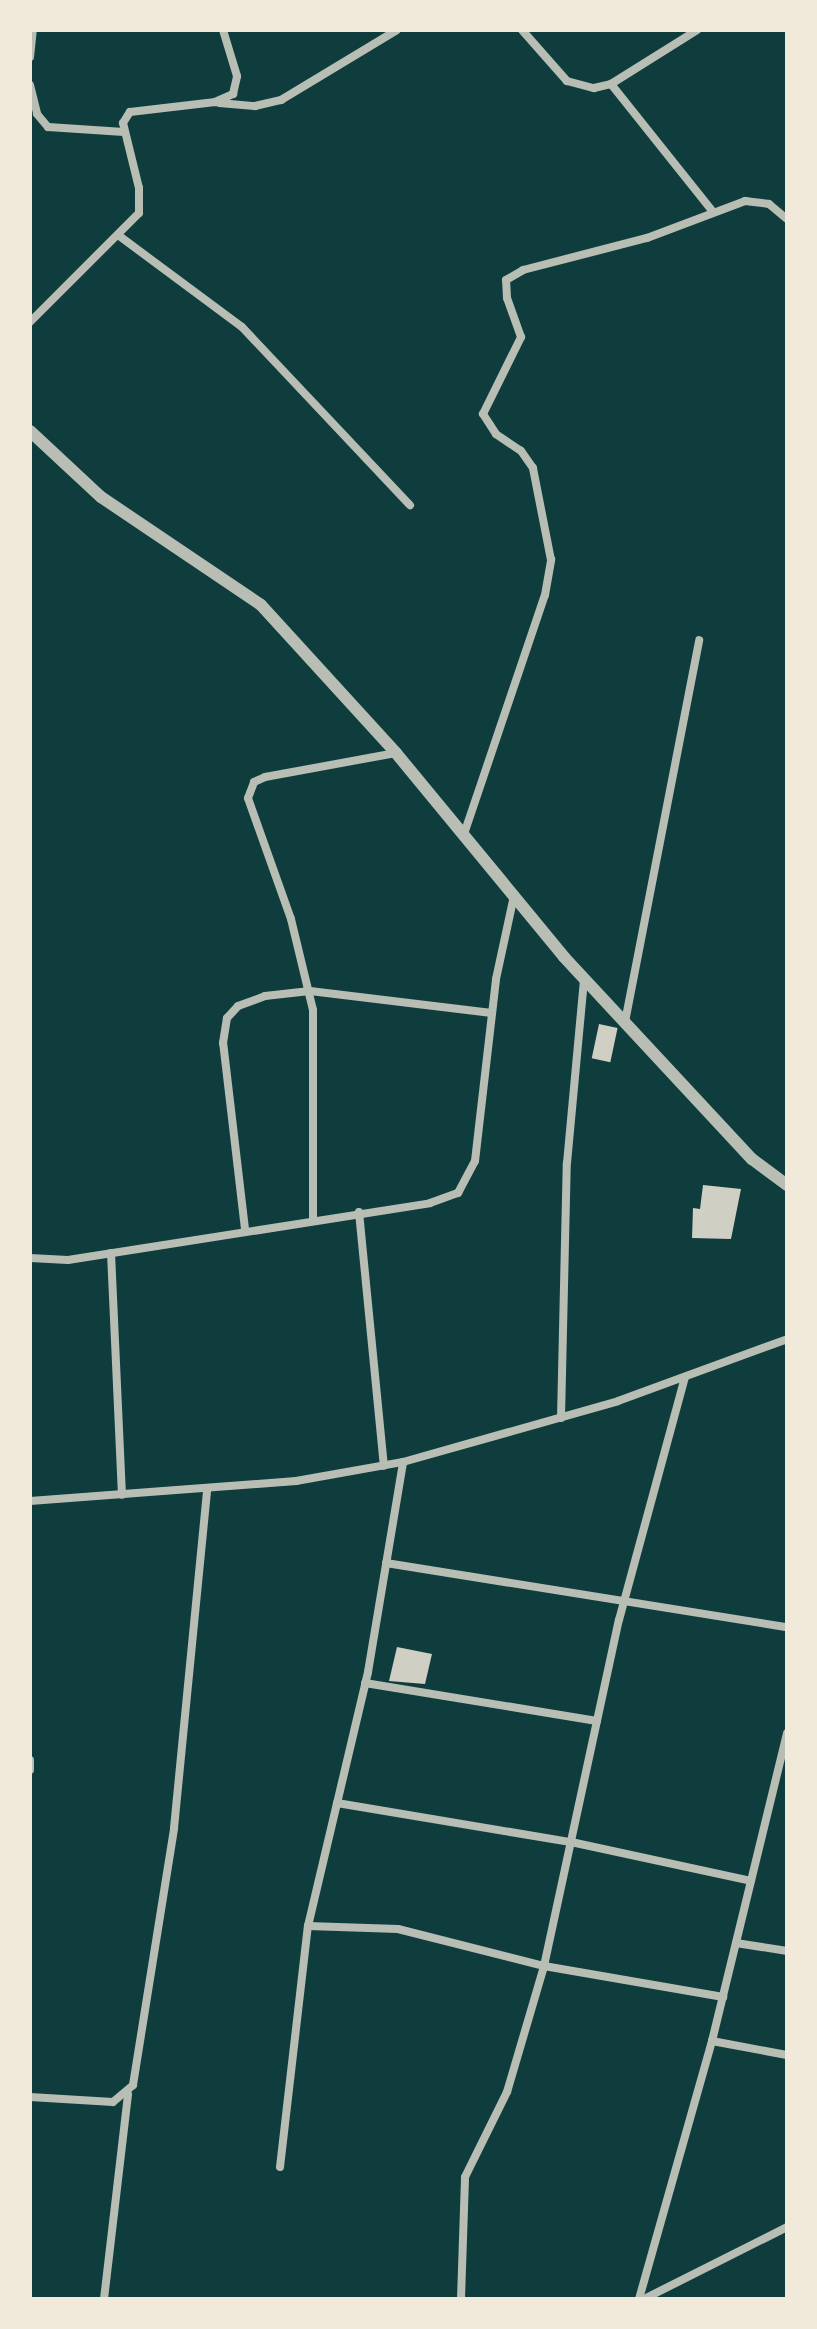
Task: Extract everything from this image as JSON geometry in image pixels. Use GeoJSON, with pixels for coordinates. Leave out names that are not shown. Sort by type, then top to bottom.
{"type":"FeatureCollection","features":[{"type":"Feature","properties":{"kind":"street"},"geometry":{"type":"LineString","coordinates":[[30,57],[33,30]]}},
{"type":"Feature","properties":{"kind":"street"},"geometry":{"type":"LineString","coordinates":[[215,102],[227,99],[237,85],[223,30]]}},
{"type":"Feature","properties":{"kind":"street"},"geometry":{"type":"LineString","coordinates":[[30,322],[139,213],[141,201],[123,123],[141,107],[215,102],[255,106],[281,100],[397,30]]}},
{"type":"Feature","properties":{"kind":"street"},"geometry":{"type":"LineString","coordinates":[[522,30],[567,81],[594,88],[611,84],[697,30]]}},
{"type":"Feature","properties":{"kind":"street"},"geometry":{"type":"LineString","coordinates":[[611,84],[713,212]]}},
{"type":"Feature","properties":{"kind":"street"},"geometry":{"type":"LineString","coordinates":[[30,85],[37,114],[48,127],[124,132]]}},
{"type":"Feature","properties":{"kind":"street"},"geometry":{"type":"LineString","coordinates":[[464,834],[545,595],[551,560],[533,468],[521,451],[496,434],[483,414],[485,401],[521,337],[507,298],[506,280],[523,270],[647,238],[756,199],[787,219]]}},
{"type":"Feature","properties":{"kind":"street"},"geometry":{"type":"LineString","coordinates":[[118,235],[242,327],[410,505]]}},
{"type":"Feature","properties":{"kind":"street"},"geometry":{"type":"LineString","coordinates":[[30,431],[101,497],[261,605],[396,753],[584,978],[752,1159],[787,1185]]}},
{"type":"Feature","properties":{"kind":"street"},"geometry":{"type":"LineString","coordinates":[[625,1023],[699,640]]}},
{"type":"Feature","properties":{"kind":"street"},"geometry":{"type":"LineString","coordinates":[[313,1218],[317,1075],[310,991],[291,919],[248,798],[250,789],[265,777],[396,753]]}},
{"type":"Feature","properties":{"kind":"street"},"geometry":{"type":"LineString","coordinates":[[30,1258],[45,1263],[447,1199],[469,1180],[492,1013],[514,895]]}},
{"type":"Feature","properties":{"kind":"street"},"geometry":{"type":"LineString","coordinates":[[561,1418],[567,1163],[584,978]]}},
{"type":"Feature","properties":{"kind":"street"},"geometry":{"type":"LineString","coordinates":[[245,1229],[223,1031],[238,1006],[265,996],[310,991],[492,1013]]}},
{"type":"Feature","properties":{"kind":"street"},"geometry":{"type":"LineString","coordinates":[[359,1212],[384,1466]]}},
{"type":"Feature","properties":{"kind":"street"},"geometry":{"type":"LineString","coordinates":[[111,1253],[122,1495]]}},
{"type":"Feature","properties":{"kind":"street"},"geometry":{"type":"LineString","coordinates":[[30,1501],[207,1489],[403,1462],[561,1418],[787,1339]]}},
{"type":"Feature","properties":{"kind":"street"},"geometry":{"type":"LineString","coordinates":[[461,2299],[465,2177],[507,2092],[544,1966],[624,1601],[685,1377]]}},
{"type":"Feature","properties":{"kind":"street"},"geometry":{"type":"LineString","coordinates":[[280,2167],[308,1926],[365,1683],[403,1462]]}},
{"type":"Feature","properties":{"kind":"street"},"geometry":{"type":"LineString","coordinates":[[104,2299],[128,2094],[174,1828],[207,1489]]}},
{"type":"Feature","properties":{"kind":"street"},"geometry":{"type":"LineString","coordinates":[[386,1563],[787,1627]]}},
{"type":"Feature","properties":{"kind":"street"},"geometry":{"type":"LineString","coordinates":[[365,1683],[597,1721]]}},
{"type":"Feature","properties":{"kind":"street"},"geometry":{"type":"LineString","coordinates":[[641,2299],[712,2041],[787,1733]]}},
{"type":"Feature","properties":{"kind":"street"},"geometry":{"type":"LineString","coordinates":[[30,1760],[30,1770]]}},
{"type":"Feature","properties":{"kind":"street"},"geometry":{"type":"LineString","coordinates":[[337,1803],[571,1842],[751,1881]]}},
{"type":"Feature","properties":{"kind":"street"},"geometry":{"type":"LineString","coordinates":[[308,1926],[398,1929],[544,1966],[723,1997]]}},
{"type":"Feature","properties":{"kind":"street"},"geometry":{"type":"LineString","coordinates":[[736,1943],[787,1951]]}},
{"type":"Feature","properties":{"kind":"street"},"geometry":{"type":"LineString","coordinates":[[712,2041],[787,2055]]}},
{"type":"Feature","properties":{"kind":"street"},"geometry":{"type":"LineString","coordinates":[[30,2097],[89,2104],[113,2102],[128,2094]]}},
{"type":"Feature","properties":{"kind":"street"},"geometry":{"type":"LineString","coordinates":[[641,2299],[787,2227]]}},
{"type":"Feature","properties":{"kind":"building"},"geometry":{"type":"Polygon","coordinates":[[[599,1024],[618,1028],[610,1062],[592,1058],[599,1024]]]}},
{"type":"Feature","properties":{"kind":"building"},"geometry":{"type":"Polygon","coordinates":[[[703,1185],[741,1189],[731,1239],[692,1238],[693,1208],[700,1209],[703,1185]]]}},
{"type":"Feature","properties":{"kind":"building"},"geometry":{"type":"Polygon","coordinates":[[[397,1647],[432,1654],[425,1684],[389,1681],[397,1647]]]}}]}
